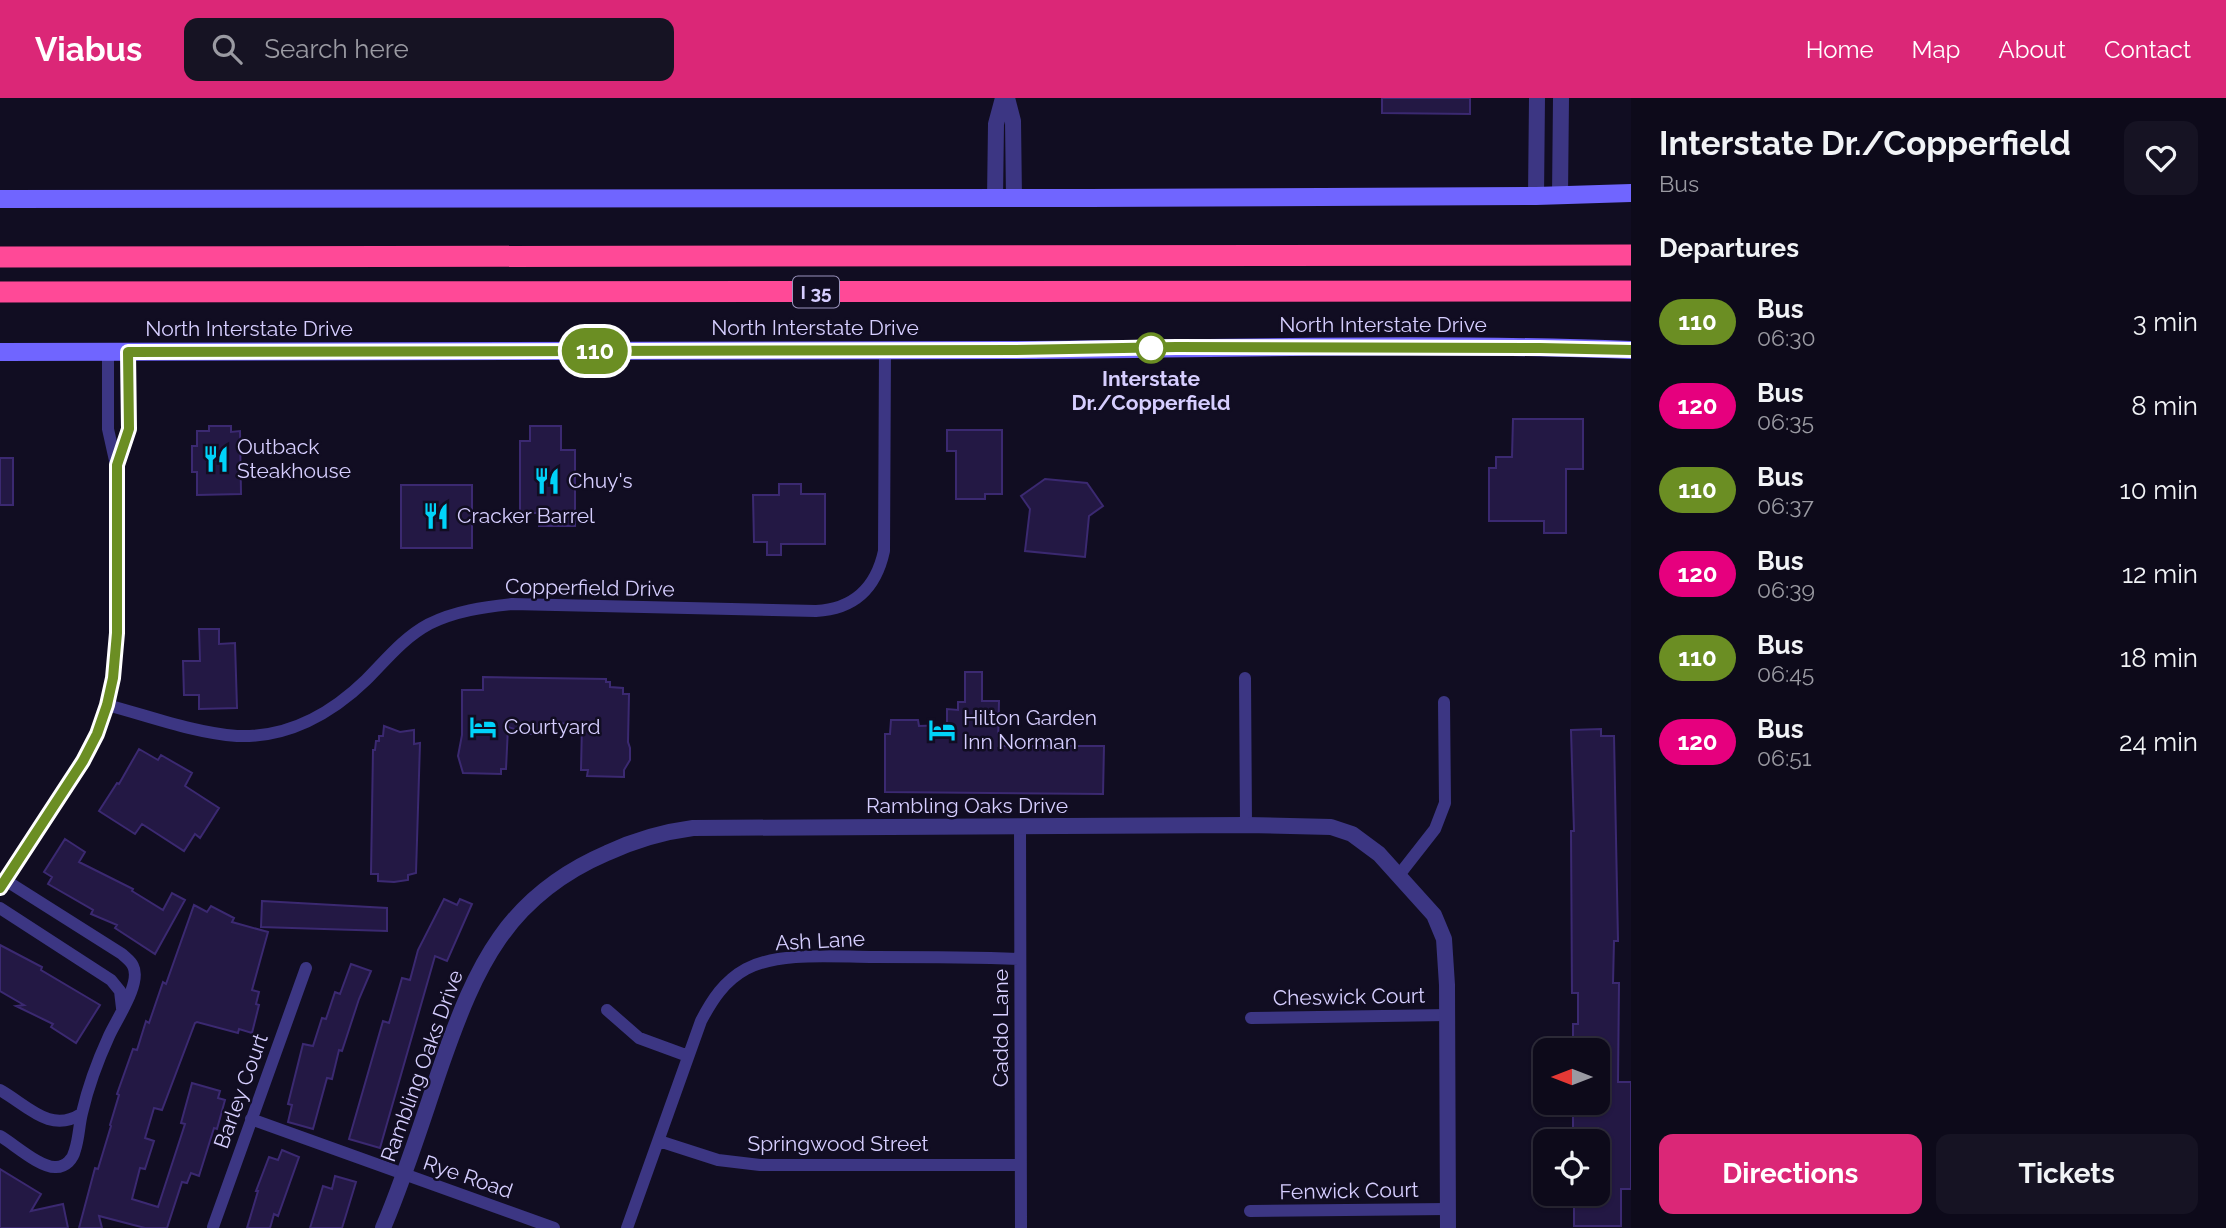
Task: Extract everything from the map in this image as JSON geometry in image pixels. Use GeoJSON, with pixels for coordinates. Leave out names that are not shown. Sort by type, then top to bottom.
{"type":"FeatureCollection","features":[{"type":"Feature","properties":{"kind":"highway","name":"I 35"},"geometry":{"type":"LineString","coordinates":[[0,257],[1631,255]]}},
{"type":"Feature","properties":{"kind":"highway","name":"I 35"},"geometry":{"type":"LineString","coordinates":[[0,292],[1631,291]]}},
{"type":"Feature","properties":{"kind":"main road"},"geometry":{"type":"LineString","coordinates":[[0,199],[1560,196],[1631,193]]}},
{"type":"Feature","properties":{"kind":"main road","name":"North Interstate Drive"},"geometry":{"type":"LineString","coordinates":[[0,352],[1176,347],[1631,350]]}},
{"type":"Feature","properties":{"kind":"street"},"geometry":{"type":"LineString","coordinates":[[995,198],[996,124],[1005,98]]}},
{"type":"Feature","properties":{"kind":"street"},"geometry":{"type":"LineString","coordinates":[[1005,98],[1013,121],[1014,198]]}},
{"type":"Feature","properties":{"kind":"street"},"geometry":{"type":"LineString","coordinates":[[1536,196],[1537,98]]}},
{"type":"Feature","properties":{"kind":"street"},"geometry":{"type":"LineString","coordinates":[[1560,196],[1561,98]]}},
{"type":"Feature","properties":{"kind":"street","name":"Copperfield Drive"},"geometry":{"type":"LineString","coordinates":[[107,705],[218,733],[238,736],[273,733],[321,716],[347,697],[404,640],[429,624],[472,609],[512,604],[816,611],[844,607],[867,589],[877,576],[884,551],[886,350]]}},
{"type":"Feature","properties":{"kind":"street"},"geometry":{"type":"LineString","coordinates":[[0,1136],[41,1163],[58,1167],[70,1160],[75,1150],[81,1114],[109,1036],[134,982],[134,967],[130,961],[3,884],[83,761],[97,734],[113,678],[117,633],[117,465],[108,429],[108,352]]}},
{"type":"Feature","properties":{"kind":"street"},"geometry":{"type":"LineString","coordinates":[[117,465],[129,429],[128,352]]}},
{"type":"Feature","properties":{"kind":"street"},"geometry":{"type":"LineString","coordinates":[[1245,678],[1245,825]]}},
{"type":"Feature","properties":{"kind":"street"},"geometry":{"type":"LineString","coordinates":[[1399,875],[1436,829],[1445,803],[1444,702]]}},
{"type":"Feature","properties":{"kind":"street","name":"Rambling Oaks Drive"},"geometry":{"type":"LineString","coordinates":[[383,1228],[471,985],[494,947],[523,908],[541,891],[583,864],[642,838],[666,831],[693,828],[1245,825],[1340,829],[1365,843],[1399,875],[1434,915],[1442,933],[1445,950],[1448,1015],[1448,1228]]}},
{"type":"Feature","properties":{"kind":"street","name":"Caddo Lane"},"geometry":{"type":"LineString","coordinates":[[1020,827],[1021,1228]]}},
{"type":"Feature","properties":{"kind":"street"},"geometry":{"type":"LineString","coordinates":[[0,908],[111,980],[120,991],[122,1009]]}},
{"type":"Feature","properties":{"kind":"street","name":"Ash Lane"},"geometry":{"type":"LineString","coordinates":[[626,1228],[701,1021],[721,989],[747,969],[765,962],[809,957],[1020,958]]}},
{"type":"Feature","properties":{"kind":"street","name":"Barley Court"},"geometry":{"type":"LineString","coordinates":[[213,1227],[306,968]]}},
{"type":"Feature","properties":{"kind":"street"},"geometry":{"type":"LineString","coordinates":[[607,1010],[639,1038],[688,1056]]}},
{"type":"Feature","properties":{"kind":"street","name":"Cheswick Court"},"geometry":{"type":"LineString","coordinates":[[1251,1018],[1448,1015]]}},
{"type":"Feature","properties":{"kind":"street"},"geometry":{"type":"LineString","coordinates":[[0,1090],[50,1121],[65,1122],[81,1114]]}},
{"type":"Feature","properties":{"kind":"street","name":"Rye Road"},"geometry":{"type":"LineString","coordinates":[[251,1118],[554,1228]]}},
{"type":"Feature","properties":{"kind":"street","name":"Springwood Street"},"geometry":{"type":"LineString","coordinates":[[659,1141],[718,1160],[760,1165],[1020,1165]]}},
{"type":"Feature","properties":{"kind":"street","name":"Fenwick Court"},"geometry":{"type":"LineString","coordinates":[[1250,1211],[1448,1209]]}},
{"type":"Feature","properties":{"kind":"building"},"geometry":{"type":"Polygon","coordinates":[[[1382,98],[1470,98],[1470,114],[1382,113],[1382,98]]]}},
{"type":"Feature","properties":{"kind":"building"},"geometry":{"type":"Polygon","coordinates":[[[1513,419],[1583,419],[1583,469],[1566,469],[1566,533],[1544,533],[1544,521],[1489,521],[1489,468],[1496,468],[1496,457],[1512,457],[1513,419]]]}},
{"type":"Feature","properties":{"kind":"building","name":"Outback Steakhouse"},"geometry":{"type":"Polygon","coordinates":[[[209,426],[231,426],[231,432],[240,431],[241,494],[197,495],[197,472],[192,472],[192,446],[197,446],[197,431],[209,431],[209,426]]]}},
{"type":"Feature","properties":{"kind":"building","name":"Chuy's"},"geometry":{"type":"Polygon","coordinates":[[[530,426],[561,426],[561,450],[575,450],[575,526],[539,526],[539,513],[520,513],[520,441],[530,441],[530,426]]]}},
{"type":"Feature","properties":{"kind":"building"},"geometry":{"type":"Polygon","coordinates":[[[947,430],[1002,430],[1002,494],[985,494],[985,499],[956,499],[956,451],[947,451],[947,430]]]}},
{"type":"Feature","properties":{"kind":"building"},"geometry":{"type":"Polygon","coordinates":[[[0,458],[13,458],[13,505],[0,505],[0,458]]]}},
{"type":"Feature","properties":{"kind":"building"},"geometry":{"type":"Polygon","coordinates":[[[1045,479],[1087,483],[1103,506],[1089,516],[1085,557],[1025,551],[1030,509],[1021,496],[1045,479]]]}},
{"type":"Feature","properties":{"kind":"building"},"geometry":{"type":"Polygon","coordinates":[[[779,484],[801,484],[801,494],[825,494],[825,544],[781,544],[781,555],[767,555],[767,542],[754,542],[753,495],[779,495],[779,484]]]}},
{"type":"Feature","properties":{"kind":"building","name":"Cracker Barrel"},"geometry":{"type":"Polygon","coordinates":[[[401,485],[472,485],[472,548],[401,548],[401,485]]]}},
{"type":"Feature","properties":{"kind":"building"},"geometry":{"type":"Polygon","coordinates":[[[199,629],[219,629],[219,644],[235,643],[237,708],[199,709],[199,695],[184,695],[183,661],[200,661],[199,629]]]}},
{"type":"Feature","properties":{"kind":"building","name":"Hilton Garden Inn Norman"},"geometry":{"type":"Polygon","coordinates":[[[965,672],[982,672],[982,701],[999,701],[998,746],[1104,746],[1103,794],[885,792],[885,734],[890,734],[891,720],[918,720],[919,726],[947,725],[947,709],[958,710],[958,702],[965,702],[965,672]]]}},
{"type":"Feature","properties":{"kind":"building","name":"Courtyard"},"geometry":{"type":"Polygon","coordinates":[[[483,677],[606,679],[606,682],[610,682],[610,687],[623,688],[623,694],[629,694],[630,748],[630,760],[624,770],[624,777],[587,776],[588,770],[581,770],[582,724],[548,723],[547,728],[541,732],[531,734],[508,727],[506,769],[501,769],[501,774],[463,773],[458,756],[462,735],[462,690],[483,690],[483,677]]]}},
{"type":"Feature","properties":{"kind":"building"},"geometry":{"type":"Polygon","coordinates":[[[384,726],[400,732],[414,730],[414,744],[420,743],[416,873],[408,875],[408,880],[394,882],[378,881],[378,874],[371,874],[373,750],[379,736],[383,736],[384,726]]]}},
{"type":"Feature","properties":{"kind":"building"},"geometry":{"type":"Polygon","coordinates":[[[1601,729],[1601,736],[1614,736],[1618,941],[1614,941],[1613,983],[1619,983],[1618,1082],[1631,1082],[1631,1189],[1621,1189],[1621,1226],[1574,1226],[1574,1206],[1610,1206],[1610,1129],[1573,1128],[1573,1115],[1610,1115],[1610,1038],[1573,1038],[1573,1024],[1578,1024],[1578,993],[1572,993],[1571,831],[1574,831],[1571,730],[1601,729]]]}},
{"type":"Feature","properties":{"kind":"building"},"geometry":{"type":"Polygon","coordinates":[[[139,749],[158,760],[161,755],[192,773],[185,786],[219,808],[200,838],[195,834],[184,851],[142,824],[135,834],[99,811],[117,783],[119,784],[139,749]]]}},
{"type":"Feature","properties":{"kind":"building"},"geometry":{"type":"Polygon","coordinates":[[[65,839],[85,852],[79,862],[133,889],[132,891],[163,910],[172,893],[185,900],[155,954],[115,928],[117,925],[91,914],[93,910],[48,884],[52,877],[44,872],[65,839]]]}},
{"type":"Feature","properties":{"kind":"building"},"geometry":{"type":"Polygon","coordinates":[[[444,899],[457,905],[460,899],[472,904],[447,961],[435,956],[380,1148],[349,1139],[383,1021],[389,1023],[402,978],[410,980],[418,950],[444,899]]]}},
{"type":"Feature","properties":{"kind":"building"},"geometry":{"type":"Polygon","coordinates":[[[262,901],[387,908],[387,931],[261,927],[262,901]]]}},
{"type":"Feature","properties":{"kind":"building"},"geometry":{"type":"Polygon","coordinates":[[[194,905],[207,912],[211,906],[234,918],[232,922],[268,932],[252,990],[259,992],[256,1004],[259,1005],[252,1033],[239,1029],[238,1033],[195,1023],[162,1110],[154,1108],[145,1138],[154,1141],[145,1169],[140,1168],[132,1199],[158,1207],[185,1124],[181,1123],[192,1083],[220,1091],[218,1098],[225,1100],[199,1176],[191,1173],[187,1183],[182,1182],[167,1228],[145,1228],[99,1216],[102,1228],[79,1228],[95,1168],[98,1169],[111,1126],[119,1095],[117,1094],[133,1049],[137,1050],[163,982],[166,984],[194,905]]]}},
{"type":"Feature","properties":{"kind":"building"},"geometry":{"type":"Polygon","coordinates":[[[0,945],[42,967],[41,970],[100,1005],[76,1043],[51,1027],[53,1024],[16,1006],[24,1005],[0,991],[0,945]]]}},
{"type":"Feature","properties":{"kind":"building"},"geometry":{"type":"Polygon","coordinates":[[[351,964],[371,971],[342,1051],[339,1050],[332,1079],[327,1078],[313,1129],[288,1122],[292,1105],[288,1104],[303,1044],[313,1046],[322,1018],[326,1019],[335,992],[340,994],[351,964]]]}},
{"type":"Feature","properties":{"kind":"building"},"geometry":{"type":"Polygon","coordinates":[[[282,1150],[299,1157],[278,1216],[274,1214],[270,1228],[247,1228],[256,1191],[269,1157],[278,1160],[282,1150]]]}},
{"type":"Feature","properties":{"kind":"building"},"geometry":{"type":"Polygon","coordinates":[[[0,1169],[41,1194],[31,1211],[63,1204],[68,1228],[0,1228],[0,1169]]]}},
{"type":"Feature","properties":{"kind":"building"},"geometry":{"type":"Polygon","coordinates":[[[335,1176],[356,1182],[342,1228],[310,1228],[323,1186],[332,1189],[335,1176]]]}},
{"type":"Feature","properties":{"kind":"bus line","name":"110"},"geometry":{"type":"LineString","coordinates":[[0,888],[83,761],[97,734],[107,705],[113,678],[117,633],[117,465],[129,429],[128,352],[1016,350],[1176,347],[1631,350]]}},
{"type":"Feature","properties":{"kind":"place","name":"Interstate Dr./Copperfield"},"geometry":{"type":"Point","coordinates":[1151,348]}},
{"type":"Feature","properties":{"kind":"place","name":"Outback Steakhouse"},"geometry":{"type":"Point","coordinates":[216,459]}},
{"type":"Feature","properties":{"kind":"place","name":"Chuy's"},"geometry":{"type":"Point","coordinates":[547,481]}},
{"type":"Feature","properties":{"kind":"place","name":"Cracker Barrel"},"geometry":{"type":"Point","coordinates":[436,516]}},
{"type":"Feature","properties":{"kind":"place","name":"Courtyard"},"geometry":{"type":"Point","coordinates":[483,727]}},
{"type":"Feature","properties":{"kind":"place","name":"Hilton Garden Inn Norman"},"geometry":{"type":"Point","coordinates":[942,730]}}]}
